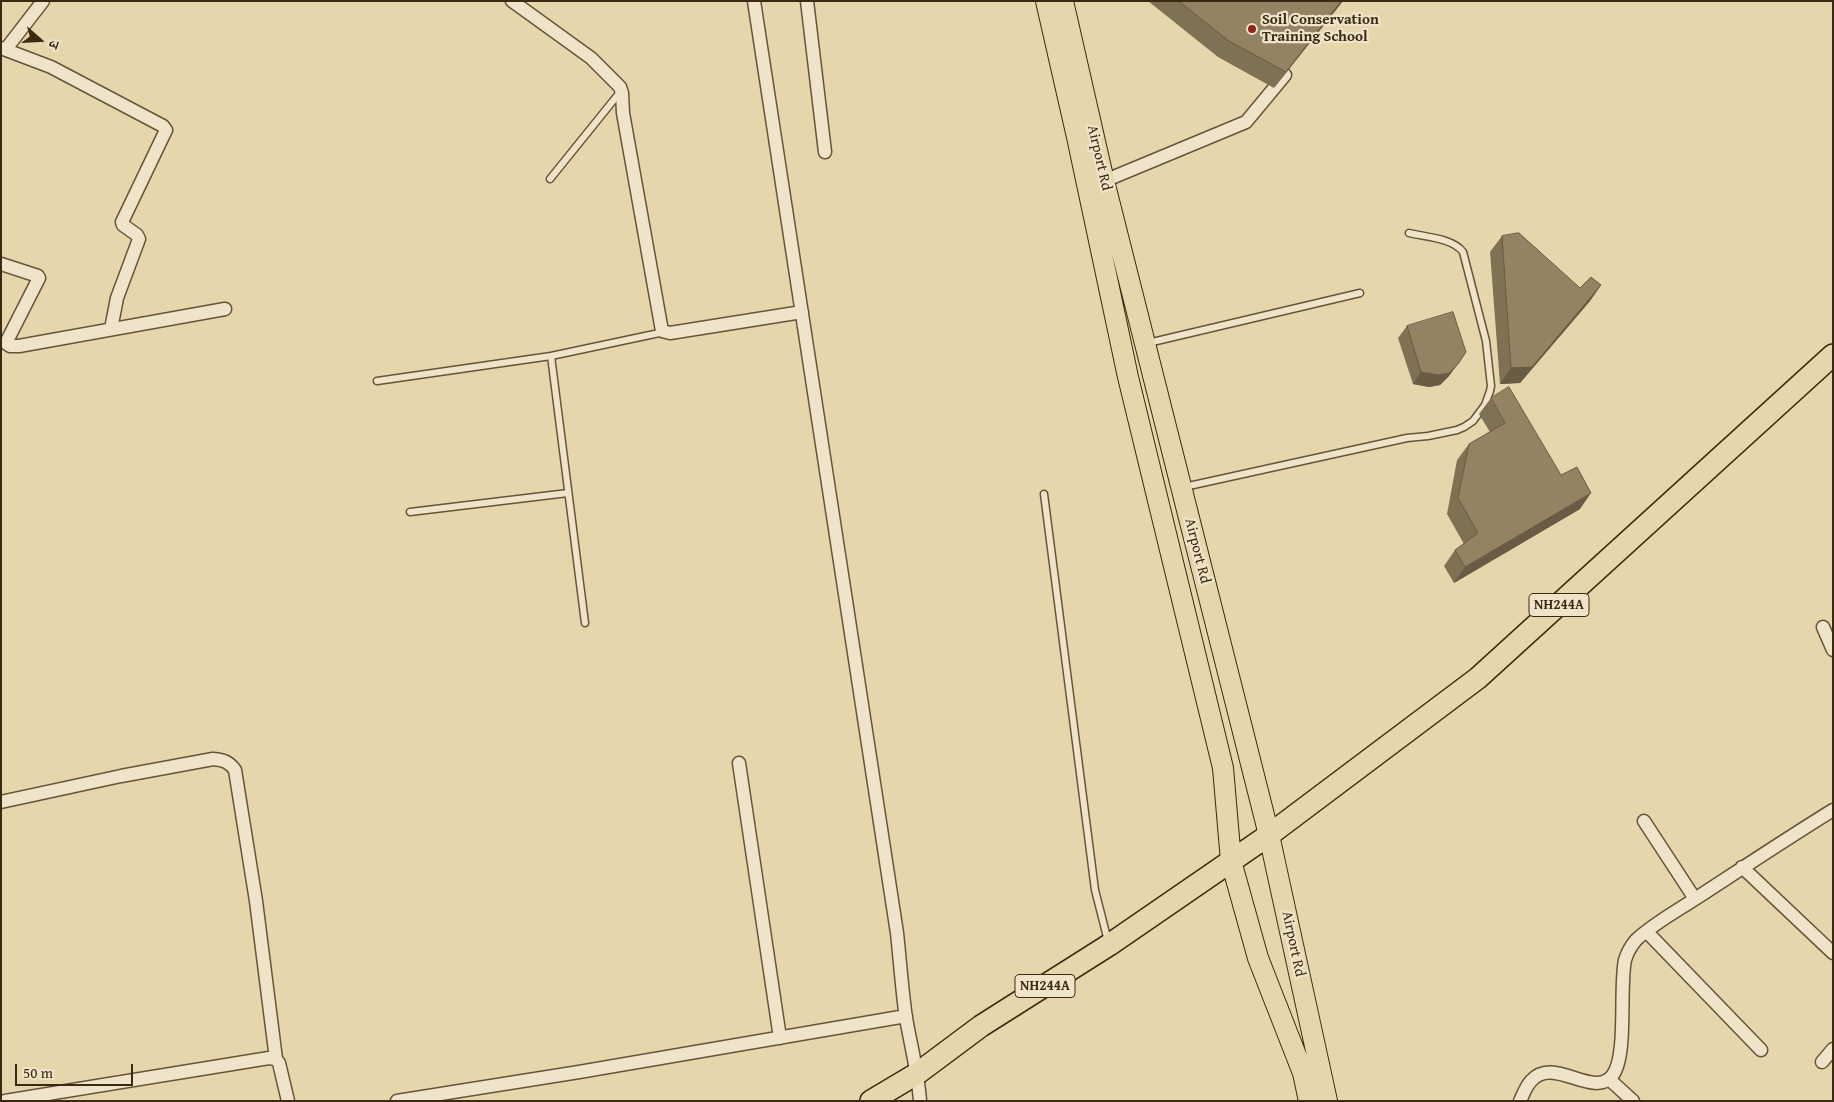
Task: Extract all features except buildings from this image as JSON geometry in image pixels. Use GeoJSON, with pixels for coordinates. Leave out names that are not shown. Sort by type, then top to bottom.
{"type":"FeatureCollection","features":[{"type":"Feature","properties":{"kind":"highway","name":"NH244A"},"geometry":{"type":"LineString","coordinates":[[871,1101],[918,1073],[981,1026],[1109,945],[1269,835],[1478,678],[1833,355]]}},
{"type":"Feature","properties":{"kind":"main road"},"geometry":{"type":"LineString","coordinates":[[1046,1],[1128,377],[1223,768],[1231,861],[1258,958],[1303,1073],[1309,1101]]}},
{"type":"Feature","properties":{"kind":"main road","name":"Airport Rd"},"geometry":{"type":"LineString","coordinates":[[1064,1],[1104,181],[1144,344],[1269,835],[1327,1101]]}},
{"type":"Feature","properties":{"kind":"street"},"geometry":{"type":"LineString","coordinates":[[43,1],[4,49],[52,67],[163,126],[166,130],[122,222],[139,239],[117,298],[111,329]]}},
{"type":"Feature","properties":{"kind":"street"},"geometry":{"type":"LineString","coordinates":[[512,1],[591,58],[616,82],[621,90],[623,113],[661,329],[664,332],[670,333],[802,312]]}},
{"type":"Feature","properties":{"kind":"street"},"geometry":{"type":"LineString","coordinates":[[754,1],[897,934],[906,1016],[918,1073],[920,1101]]}},
{"type":"Feature","properties":{"kind":"street"},"geometry":{"type":"LineString","coordinates":[[807,1],[825,152]]}},
{"type":"Feature","properties":{"kind":"street"},"geometry":{"type":"LineString","coordinates":[[1104,181],[1246,122],[1292,67]]}},
{"type":"Feature","properties":{"kind":"street"},"geometry":{"type":"LineString","coordinates":[[1,264],[38,276],[39,278],[8,339],[8,346],[19,346],[225,310]]}},
{"type":"Feature","properties":{"kind":"street"},"geometry":{"type":"LineString","coordinates":[[1823,627],[1833,650]]}},
{"type":"Feature","properties":{"kind":"street"},"geometry":{"type":"LineString","coordinates":[[1,802],[200,762],[225,760],[230,764],[235,770],[256,901],[276,1059],[279,1063],[288,1101]]}},
{"type":"Feature","properties":{"kind":"street"},"geometry":{"type":"LineString","coordinates":[[739,763],[780,1038]]}},
{"type":"Feature","properties":{"kind":"street"},"geometry":{"type":"LineString","coordinates":[[1520,1101],[1531,1081],[1544,1072],[1599,1083],[1609,1079],[1614,1073],[1620,1055],[1625,961],[1632,945],[1646,932],[1833,810]]}},
{"type":"Feature","properties":{"kind":"street"},"geometry":{"type":"LineString","coordinates":[[1644,821],[1696,899]]}},
{"type":"Feature","properties":{"kind":"street"},"geometry":{"type":"LineString","coordinates":[[1742,868],[1833,953]]}},
{"type":"Feature","properties":{"kind":"street"},"geometry":{"type":"LineString","coordinates":[[1646,932],[1761,1050]]}},
{"type":"Feature","properties":{"kind":"street"},"geometry":{"type":"LineString","coordinates":[[397,1101],[906,1016]]}},
{"type":"Feature","properties":{"kind":"street"},"geometry":{"type":"LineString","coordinates":[[1822,1062],[1833,1049]]}},
{"type":"Feature","properties":{"kind":"street"},"geometry":{"type":"LineString","coordinates":[[5,1101],[60,1096],[269,1058],[276,1059]]}},
{"type":"Feature","properties":{"kind":"street"},"geometry":{"type":"LineString","coordinates":[[1609,1079],[1633,1101]]}},
{"type":"Feature","properties":{"kind":"lane"},"geometry":{"type":"LineString","coordinates":[[550,179],[621,90]]}},
{"type":"Feature","properties":{"kind":"lane"},"geometry":{"type":"LineString","coordinates":[[1180,488],[1407,438],[1457,430],[1473,421],[1485,405],[1492,386],[1486,341],[1463,252],[1459,246],[1451,243],[1409,233]]}},
{"type":"Feature","properties":{"kind":"lane"},"geometry":{"type":"LineString","coordinates":[[1144,344],[1360,293]]}},
{"type":"Feature","properties":{"kind":"lane"},"geometry":{"type":"LineString","coordinates":[[377,381],[551,356],[664,332]]}},
{"type":"Feature","properties":{"kind":"lane"},"geometry":{"type":"LineString","coordinates":[[551,356],[585,623]]}},
{"type":"Feature","properties":{"kind":"lane"},"geometry":{"type":"LineString","coordinates":[[410,512],[568,493]]}},
{"type":"Feature","properties":{"kind":"lane"},"geometry":{"type":"LineString","coordinates":[[1044,494],[1096,890],[1109,945]]}},
{"type":"Feature","properties":{"kind":"place","name":"Soil Conservation Training School"},"geometry":{"type":"Point","coordinates":[1252,29]}}]}
